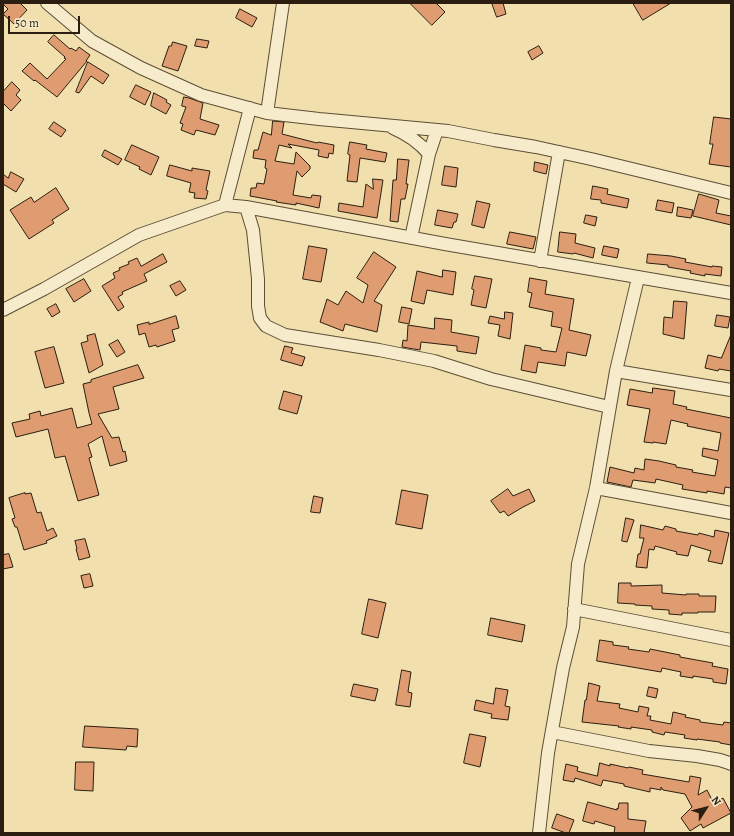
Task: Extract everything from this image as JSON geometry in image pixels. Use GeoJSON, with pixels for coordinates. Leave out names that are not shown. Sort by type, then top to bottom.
{"type":"FeatureCollection","features":[{"type":"Feature","properties":{"kind":"street"},"geometry":{"type":"LineString","coordinates":[[47,3],[92,41],[141,68],[201,95],[268,113],[448,131],[536,147],[731,193]]}},
{"type":"Feature","properties":{"kind":"street"},"geometry":{"type":"LineString","coordinates":[[268,113],[283,3]]}},
{"type":"Feature","properties":{"kind":"street"},"geometry":{"type":"LineString","coordinates":[[225,205],[250,108]]}},
{"type":"Feature","properties":{"kind":"street"},"geometry":{"type":"LineString","coordinates":[[380,124],[406,135],[422,146],[429,154]]}},
{"type":"Feature","properties":{"kind":"street"},"geometry":{"type":"LineString","coordinates":[[411,238],[429,154],[437,130]]}},
{"type":"Feature","properties":{"kind":"street"},"geometry":{"type":"LineString","coordinates":[[540,261],[559,152]]}},
{"type":"Feature","properties":{"kind":"street"},"geometry":{"type":"LineString","coordinates":[[3,310],[44,290],[139,235],[225,205],[246,207],[540,261],[731,293]]}},
{"type":"Feature","properties":{"kind":"street"},"geometry":{"type":"LineString","coordinates":[[246,207],[253,230],[260,318],[266,326],[285,335],[379,350],[434,361],[491,379],[610,407]]}},
{"type":"Feature","properties":{"kind":"street"},"geometry":{"type":"LineString","coordinates":[[539,833],[548,753],[562,668],[573,627],[578,564],[596,488],[616,371],[638,278]]}},
{"type":"Feature","properties":{"kind":"street"},"geometry":{"type":"LineString","coordinates":[[616,371],[731,390]]}},
{"type":"Feature","properties":{"kind":"street"},"geometry":{"type":"LineString","coordinates":[[596,488],[731,513]]}},
{"type":"Feature","properties":{"kind":"street"},"geometry":{"type":"LineString","coordinates":[[574,609],[731,640]]}},
{"type":"Feature","properties":{"kind":"street"},"geometry":{"type":"LineString","coordinates":[[552,732],[649,751],[720,760],[731,764]]}},
{"type":"Feature","properties":{"kind":"building"},"geometry":{"type":"Polygon","coordinates":[[[3,3],[20,3],[27,10],[14,24],[3,14],[8,9],[3,3]]]}},
{"type":"Feature","properties":{"kind":"building"},"geometry":{"type":"Polygon","coordinates":[[[410,3],[436,3],[445,12],[432,25],[410,3]]]}},
{"type":"Feature","properties":{"kind":"building"},"geometry":{"type":"Polygon","coordinates":[[[492,3],[503,3],[506,14],[497,17],[492,3]]]}},
{"type":"Feature","properties":{"kind":"building"},"geometry":{"type":"Polygon","coordinates":[[[633,3],[671,3],[643,20],[633,3]]]}},
{"type":"Feature","properties":{"kind":"building"},"geometry":{"type":"Polygon","coordinates":[[[240,9],[257,18],[252,27],[236,18],[240,9]]]}},
{"type":"Feature","properties":{"kind":"building"},"geometry":{"type":"Polygon","coordinates":[[[54,35],[70,49],[71,48],[76,51],[79,47],[90,55],[87,61],[57,97],[22,71],[30,63],[47,79],[66,59],[48,42],[54,35]]]}},
{"type":"Feature","properties":{"kind":"building"},"geometry":{"type":"Polygon","coordinates":[[[197,39],[209,41],[207,48],[195,46],[197,39]]]}},
{"type":"Feature","properties":{"kind":"building"},"geometry":{"type":"Polygon","coordinates":[[[173,42],[187,46],[178,71],[162,66],[169,46],[171,46],[173,42]]]}},
{"type":"Feature","properties":{"kind":"building"},"geometry":{"type":"Polygon","coordinates":[[[539,46],[543,53],[532,60],[528,52],[539,46]]]}},
{"type":"Feature","properties":{"kind":"building"},"geometry":{"type":"Polygon","coordinates":[[[88,62],[109,75],[103,84],[91,76],[79,93],[76,92],[88,62]]]}},
{"type":"Feature","properties":{"kind":"building"},"geometry":{"type":"Polygon","coordinates":[[[12,82],[20,90],[16,95],[21,100],[11,111],[3,103],[3,92],[12,82]]]}},
{"type":"Feature","properties":{"kind":"building"},"geometry":{"type":"Polygon","coordinates":[[[136,85],[151,92],[145,105],[130,97],[136,85]]]}},
{"type":"Feature","properties":{"kind":"building"},"geometry":{"type":"Polygon","coordinates":[[[154,93],[167,100],[166,102],[171,105],[166,114],[151,106],[154,93]]]}},
{"type":"Feature","properties":{"kind":"building"},"geometry":{"type":"Polygon","coordinates":[[[184,97],[203,103],[200,119],[219,125],[215,135],[196,130],[194,135],[181,130],[183,124],[180,123],[186,107],[182,106],[184,97]]]}},
{"type":"Feature","properties":{"kind":"building"},"geometry":{"type":"Polygon","coordinates":[[[714,117],[731,119],[731,167],[709,164],[713,144],[710,144],[714,117]]]}},
{"type":"Feature","properties":{"kind":"building"},"geometry":{"type":"Polygon","coordinates":[[[273,121],[284,122],[282,134],[317,143],[334,145],[333,154],[329,153],[328,158],[318,156],[319,150],[288,144],[292,148],[279,145],[275,161],[294,164],[296,152],[310,166],[310,169],[302,177],[297,171],[293,195],[311,198],[312,195],[321,196],[319,208],[296,203],[296,205],[276,202],[277,201],[250,196],[251,188],[256,188],[257,183],[264,184],[267,169],[265,168],[266,160],[253,158],[254,150],[258,150],[263,132],[271,135],[273,121]]]}},
{"type":"Feature","properties":{"kind":"building"},"geometry":{"type":"Polygon","coordinates":[[[54,122],[66,130],[61,137],[49,129],[54,122]]]}},
{"type":"Feature","properties":{"kind":"building"},"geometry":{"type":"Polygon","coordinates":[[[350,142],[367,145],[366,149],[387,153],[385,162],[360,158],[357,182],[347,181],[350,142]]]}},
{"type":"Feature","properties":{"kind":"building"},"geometry":{"type":"Polygon","coordinates":[[[132,145],[159,157],[151,175],[139,169],[140,167],[125,160],[132,145]]]}},
{"type":"Feature","properties":{"kind":"building"},"geometry":{"type":"Polygon","coordinates":[[[105,150],[122,159],[118,165],[102,156],[105,150]]]}},
{"type":"Feature","properties":{"kind":"building"},"geometry":{"type":"Polygon","coordinates":[[[398,159],[409,160],[406,184],[408,184],[405,199],[401,199],[398,222],[390,221],[393,180],[396,180],[398,159]]]}},
{"type":"Feature","properties":{"kind":"building"},"geometry":{"type":"Polygon","coordinates":[[[535,162],[548,165],[546,174],[534,171],[535,162]]]}},
{"type":"Feature","properties":{"kind":"building"},"geometry":{"type":"Polygon","coordinates":[[[170,165],[192,171],[192,168],[210,171],[206,190],[208,191],[206,199],[194,198],[195,193],[189,192],[191,183],[167,176],[170,165]]]}},
{"type":"Feature","properties":{"kind":"building"},"geometry":{"type":"Polygon","coordinates":[[[445,166],[458,168],[456,187],[442,185],[445,166]]]}},
{"type":"Feature","properties":{"kind":"building"},"geometry":{"type":"Polygon","coordinates":[[[11,172],[24,179],[16,192],[3,184],[3,174],[8,178],[11,172]]]}},
{"type":"Feature","properties":{"kind":"building"},"geometry":{"type":"Polygon","coordinates":[[[373,179],[383,180],[377,218],[338,211],[339,203],[363,207],[366,184],[373,189],[373,179]]]}},
{"type":"Feature","properties":{"kind":"building"},"geometry":{"type":"Polygon","coordinates":[[[593,186],[608,189],[607,194],[629,199],[627,208],[601,203],[601,200],[591,199],[593,186]]]}},
{"type":"Feature","properties":{"kind":"building"},"geometry":{"type":"Polygon","coordinates":[[[56,188],[69,209],[52,220],[54,223],[29,239],[10,210],[31,197],[34,202],[56,188]]]}},
{"type":"Feature","properties":{"kind":"building"},"geometry":{"type":"Polygon","coordinates":[[[699,194],[719,200],[716,213],[731,216],[731,225],[693,216],[699,194]]]}},
{"type":"Feature","properties":{"kind":"building"},"geometry":{"type":"Polygon","coordinates":[[[658,200],[674,203],[672,213],[656,210],[658,200]]]}},
{"type":"Feature","properties":{"kind":"building"},"geometry":{"type":"Polygon","coordinates":[[[477,201],[490,204],[484,228],[472,225],[477,201]]]}},
{"type":"Feature","properties":{"kind":"building"},"geometry":{"type":"Polygon","coordinates":[[[678,207],[693,210],[691,218],[677,216],[678,207]]]}},
{"type":"Feature","properties":{"kind":"building"},"geometry":{"type":"Polygon","coordinates":[[[438,210],[458,214],[456,222],[454,222],[452,228],[435,225],[438,210]]]}},
{"type":"Feature","properties":{"kind":"building"},"geometry":{"type":"Polygon","coordinates":[[[586,215],[597,217],[595,226],[584,223],[586,215]]]}},
{"type":"Feature","properties":{"kind":"building"},"geometry":{"type":"Polygon","coordinates":[[[510,232],[536,237],[533,249],[507,244],[510,232]]]}},
{"type":"Feature","properties":{"kind":"building"},"geometry":{"type":"Polygon","coordinates":[[[560,232],[576,234],[575,243],[595,248],[593,258],[574,253],[558,252],[560,232]]]}},
{"type":"Feature","properties":{"kind":"building"},"geometry":{"type":"Polygon","coordinates":[[[309,246],[327,249],[321,282],[303,279],[309,246]]]}},
{"type":"Feature","properties":{"kind":"building"},"geometry":{"type":"Polygon","coordinates":[[[604,246],[619,249],[617,258],[602,255],[604,246]]]}},
{"type":"Feature","properties":{"kind":"building"},"geometry":{"type":"Polygon","coordinates":[[[374,252],[396,267],[374,301],[382,305],[377,332],[345,324],[343,331],[320,322],[327,299],[338,305],[346,291],[363,303],[368,285],[357,278],[374,252]]]}},
{"type":"Feature","properties":{"kind":"building"},"geometry":{"type":"Polygon","coordinates":[[[163,254],[167,262],[144,274],[147,281],[122,292],[123,294],[118,297],[124,307],[118,311],[102,286],[115,278],[113,273],[120,270],[119,268],[129,264],[128,262],[137,258],[141,266],[163,254]]]}},
{"type":"Feature","properties":{"kind":"building"},"geometry":{"type":"Polygon","coordinates":[[[648,254],[671,256],[686,259],[685,262],[712,267],[722,267],[721,276],[705,274],[705,276],[690,273],[691,271],[668,267],[668,265],[647,263],[648,254]]]}},
{"type":"Feature","properties":{"kind":"building"},"geometry":{"type":"Polygon","coordinates":[[[443,270],[456,272],[453,295],[427,290],[424,304],[411,301],[417,271],[442,277],[443,270]]]}},
{"type":"Feature","properties":{"kind":"building"},"geometry":{"type":"Polygon","coordinates":[[[475,276],[492,279],[486,308],[471,305],[475,276]]]}},
{"type":"Feature","properties":{"kind":"building"},"geometry":{"type":"Polygon","coordinates":[[[530,278],[547,281],[545,294],[574,299],[569,330],[591,335],[586,356],[567,352],[565,366],[538,362],[536,373],[521,370],[525,345],[541,348],[541,350],[556,352],[562,328],[551,326],[553,312],[529,307],[532,293],[528,292],[530,278]]]}},
{"type":"Feature","properties":{"kind":"building"},"geometry":{"type":"Polygon","coordinates":[[[84,279],[91,291],[74,302],[66,289],[84,279]]]}},
{"type":"Feature","properties":{"kind":"building"},"geometry":{"type":"Polygon","coordinates":[[[180,281],[186,290],[176,296],[170,286],[180,281]]]}},
{"type":"Feature","properties":{"kind":"building"},"geometry":{"type":"Polygon","coordinates":[[[674,301],[687,302],[684,339],[663,334],[664,317],[672,318],[674,301]]]}},
{"type":"Feature","properties":{"kind":"building"},"geometry":{"type":"Polygon","coordinates":[[[56,304],[60,312],[52,317],[47,309],[56,304]]]}},
{"type":"Feature","properties":{"kind":"building"},"geometry":{"type":"Polygon","coordinates":[[[402,307],[412,309],[409,324],[399,322],[402,307]]]}},
{"type":"Feature","properties":{"kind":"building"},"geometry":{"type":"Polygon","coordinates":[[[505,312],[513,313],[510,339],[498,336],[500,325],[488,323],[490,316],[504,319],[505,312]]]}},
{"type":"Feature","properties":{"kind":"building"},"geometry":{"type":"Polygon","coordinates":[[[717,315],[730,317],[728,328],[715,326],[717,315]]]}},
{"type":"Feature","properties":{"kind":"building"},"geometry":{"type":"Polygon","coordinates":[[[176,316],[179,328],[172,330],[175,341],[157,347],[156,345],[149,347],[145,333],[139,335],[137,325],[149,322],[149,324],[176,316]]]}},
{"type":"Feature","properties":{"kind":"building"},"geometry":{"type":"Polygon","coordinates":[[[435,318],[452,320],[451,332],[479,337],[476,354],[457,351],[457,346],[421,342],[420,350],[402,347],[403,340],[407,341],[408,325],[434,329],[435,318]]]}},
{"type":"Feature","properties":{"kind":"building"},"geometry":{"type":"Polygon","coordinates":[[[95,334],[103,365],[89,373],[81,343],[88,341],[87,336],[95,334]]]}},
{"type":"Feature","properties":{"kind":"building"},"geometry":{"type":"Polygon","coordinates":[[[731,335],[731,371],[719,369],[718,371],[705,368],[708,355],[721,358],[731,335]]]}},
{"type":"Feature","properties":{"kind":"building"},"geometry":{"type":"Polygon","coordinates":[[[118,340],[125,352],[117,357],[109,345],[118,340]]]}},
{"type":"Feature","properties":{"kind":"building"},"geometry":{"type":"Polygon","coordinates":[[[285,346],[293,348],[291,353],[305,357],[302,366],[281,360],[285,346]]]}},
{"type":"Feature","properties":{"kind":"building"},"geometry":{"type":"Polygon","coordinates":[[[54,347],[64,383],[45,388],[35,352],[54,347]]]}},
{"type":"Feature","properties":{"kind":"building"},"geometry":{"type":"Polygon","coordinates":[[[138,365],[144,378],[113,387],[119,409],[98,414],[112,438],[119,437],[123,452],[125,451],[127,461],[110,466],[102,436],[88,444],[92,457],[89,458],[99,495],[78,501],[65,456],[55,458],[48,429],[16,437],[12,423],[30,419],[29,414],[40,411],[41,416],[72,408],[77,428],[92,424],[83,384],[138,365]]]}},
{"type":"Feature","properties":{"kind":"building"},"geometry":{"type":"Polygon","coordinates":[[[653,388],[675,391],[673,404],[687,407],[686,409],[731,418],[731,488],[725,487],[724,494],[682,489],[683,485],[656,479],[655,483],[633,480],[631,487],[607,482],[610,467],[634,473],[635,468],[644,470],[645,459],[676,465],[676,467],[693,470],[692,472],[715,476],[718,460],[702,456],[703,448],[718,451],[721,433],[687,426],[688,424],[671,420],[666,444],[644,442],[650,409],[627,405],[630,389],[652,393],[653,388]]]}},
{"type":"Feature","properties":{"kind":"building"},"geometry":{"type":"Polygon","coordinates":[[[284,391],[302,396],[297,414],[279,409],[284,391]]]}},
{"type":"Feature","properties":{"kind":"building"},"geometry":{"type":"Polygon","coordinates":[[[508,489],[513,496],[529,489],[535,501],[508,516],[504,511],[500,513],[491,501],[508,489]]]}},
{"type":"Feature","properties":{"kind":"building"},"geometry":{"type":"Polygon","coordinates":[[[402,490],[428,495],[422,529],[396,524],[402,490]]]}},
{"type":"Feature","properties":{"kind":"building"},"geometry":{"type":"Polygon","coordinates":[[[25,493],[31,493],[37,513],[41,512],[47,531],[53,528],[57,536],[46,541],[47,543],[24,550],[17,527],[15,527],[12,519],[15,518],[9,498],[25,493]]]}},
{"type":"Feature","properties":{"kind":"building"},"geometry":{"type":"Polygon","coordinates":[[[314,496],[323,498],[320,513],[311,512],[314,496]]]}},
{"type":"Feature","properties":{"kind":"building"},"geometry":{"type":"Polygon","coordinates":[[[626,518],[634,520],[627,542],[622,541],[626,518]]]}},
{"type":"Feature","properties":{"kind":"building"},"geometry":{"type":"Polygon","coordinates":[[[641,525],[663,530],[665,526],[676,529],[676,531],[698,535],[699,533],[714,537],[715,530],[729,533],[722,564],[708,561],[711,551],[691,545],[688,556],[676,554],[677,552],[655,546],[654,550],[649,549],[647,568],[636,567],[638,554],[640,554],[644,538],[640,538],[641,525]]]}},
{"type":"Feature","properties":{"kind":"building"},"geometry":{"type":"Polygon","coordinates":[[[85,539],[90,557],[79,560],[75,541],[85,539]]]}},
{"type":"Feature","properties":{"kind":"building"},"geometry":{"type":"Polygon","coordinates":[[[9,554],[13,567],[3,569],[3,555],[9,554]]]}},
{"type":"Feature","properties":{"kind":"building"},"geometry":{"type":"Polygon","coordinates":[[[90,574],[93,586],[84,588],[81,576],[90,574]]]}},
{"type":"Feature","properties":{"kind":"building"},"geometry":{"type":"Polygon","coordinates":[[[619,583],[631,583],[631,586],[662,585],[662,593],[716,596],[715,612],[682,613],[682,615],[669,614],[669,610],[652,609],[652,606],[618,603],[619,583]]]}},
{"type":"Feature","properties":{"kind":"building"},"geometry":{"type":"Polygon","coordinates":[[[369,599],[386,603],[378,638],[362,634],[369,599]]]}},
{"type":"Feature","properties":{"kind":"building"},"geometry":{"type":"Polygon","coordinates":[[[491,618],[525,625],[522,642],[488,635],[491,618]]]}},
{"type":"Feature","properties":{"kind":"building"},"geometry":{"type":"Polygon","coordinates":[[[600,640],[613,642],[613,645],[629,647],[628,649],[649,652],[650,649],[680,655],[680,657],[713,663],[712,666],[728,669],[726,684],[713,682],[713,679],[680,676],[681,672],[662,668],[661,672],[597,661],[600,640]]]}},
{"type":"Feature","properties":{"kind":"building"},"geometry":{"type":"Polygon","coordinates":[[[402,670],[411,672],[408,692],[412,693],[410,707],[396,705],[402,670]]]}},
{"type":"Feature","properties":{"kind":"building"},"geometry":{"type":"Polygon","coordinates":[[[589,683],[600,686],[597,701],[620,704],[619,708],[638,712],[639,706],[649,708],[647,716],[651,716],[650,720],[671,724],[673,712],[686,715],[685,717],[700,720],[700,722],[723,725],[724,722],[731,723],[731,745],[720,742],[684,738],[685,735],[665,732],[664,735],[652,732],[652,730],[631,727],[631,729],[618,727],[619,726],[582,722],[589,683]]]}},
{"type":"Feature","properties":{"kind":"building"},"geometry":{"type":"Polygon","coordinates":[[[354,684],[378,689],[375,701],[351,696],[354,684]]]}},
{"type":"Feature","properties":{"kind":"building"},"geometry":{"type":"Polygon","coordinates":[[[649,687],[658,689],[656,698],[647,696],[649,687]]]}},
{"type":"Feature","properties":{"kind":"building"},"geometry":{"type":"Polygon","coordinates":[[[496,688],[508,690],[505,706],[510,707],[508,720],[491,718],[492,714],[474,710],[476,700],[493,704],[496,688]]]}},
{"type":"Feature","properties":{"kind":"building"},"geometry":{"type":"Polygon","coordinates":[[[85,726],[138,729],[137,747],[127,746],[126,750],[83,747],[85,726]]]}},
{"type":"Feature","properties":{"kind":"building"},"geometry":{"type":"Polygon","coordinates":[[[470,734],[486,737],[480,767],[464,763],[470,734]]]}},
{"type":"Feature","properties":{"kind":"building"},"geometry":{"type":"Polygon","coordinates":[[[76,762],[94,762],[93,791],[75,790],[76,762]]]}},
{"type":"Feature","properties":{"kind":"building"},"geometry":{"type":"Polygon","coordinates":[[[600,763],[610,766],[610,764],[629,767],[643,770],[642,774],[689,782],[690,776],[701,778],[698,795],[707,790],[714,804],[723,798],[731,813],[703,828],[701,824],[690,831],[681,818],[692,807],[685,794],[663,790],[661,787],[661,790],[650,788],[650,792],[624,786],[624,784],[603,780],[601,786],[575,778],[574,782],[563,780],[566,764],[578,767],[577,771],[597,776],[600,763]]]}},
{"type":"Feature","properties":{"kind":"building"},"geometry":{"type":"Polygon","coordinates":[[[588,802],[617,810],[619,803],[628,803],[628,819],[646,821],[644,833],[614,833],[615,827],[595,821],[594,824],[583,821],[588,802]]]}},
{"type":"Feature","properties":{"kind":"building"},"geometry":{"type":"Polygon","coordinates":[[[557,814],[574,820],[569,833],[552,828],[557,814]]]}}]}
